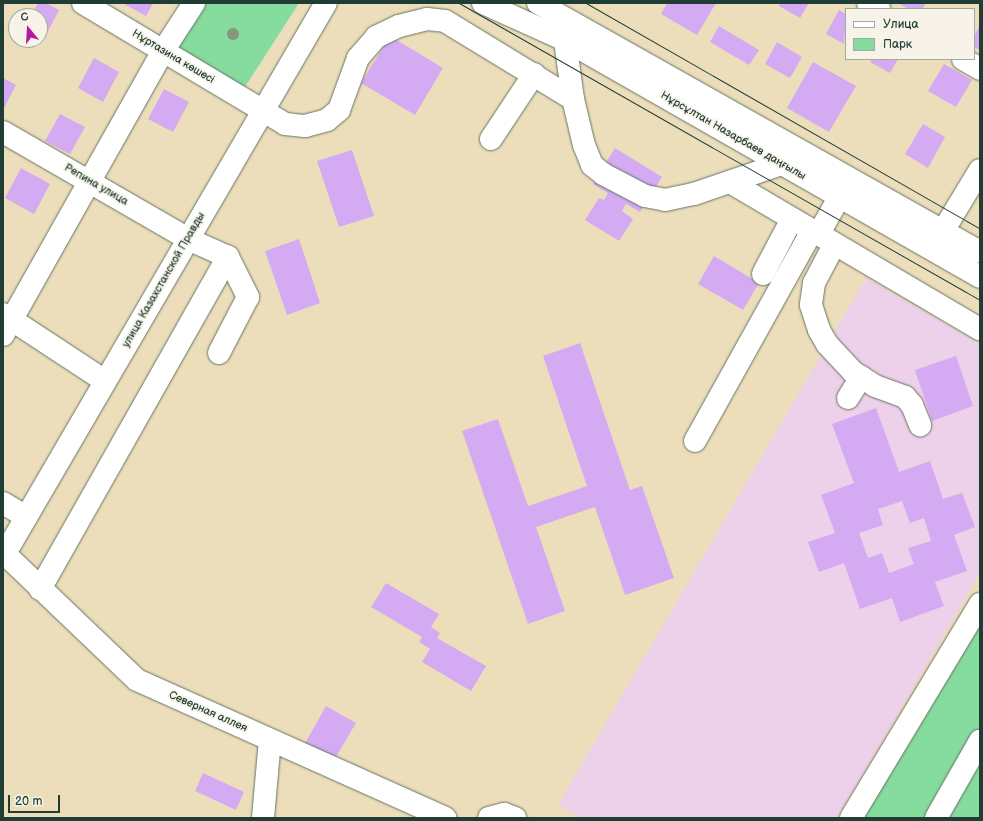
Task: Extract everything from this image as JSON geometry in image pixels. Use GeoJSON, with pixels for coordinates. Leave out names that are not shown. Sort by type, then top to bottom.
{"type":"FeatureCollection","features":[{"type":"Feature","properties":{"kind":"street","name":"Нұртазина көшесі"},"geometry":{"type":"LineString","coordinates":[[83,3],[285,124],[305,126],[328,120],[339,110],[358,58],[376,37],[399,26],[427,18],[445,21],[573,99]]}},
{"type":"Feature","properties":{"kind":"street"},"geometry":{"type":"LineString","coordinates":[[105,381],[6,323],[90,182],[163,52],[194,3]]}},
{"type":"Feature","properties":{"kind":"street","name":"улица Казахстанской Правды"},"geometry":{"type":"LineString","coordinates":[[4,556],[326,3]]}},
{"type":"Feature","properties":{"kind":"street","name":"Нұрсұлтан Назарбаев даңғылы"},"geometry":{"type":"LineString","coordinates":[[483,3],[565,40],[980,277]]}},
{"type":"Feature","properties":{"kind":"street","name":"Нұрсұлтан Назарбаев даңғылы"},"geometry":{"type":"LineString","coordinates":[[538,3],[980,252]]}},
{"type":"Feature","properties":{"kind":"street"},"geometry":{"type":"LineString","coordinates":[[868,3],[877,8]]}},
{"type":"Feature","properties":{"kind":"street"},"geometry":{"type":"LineString","coordinates":[[565,40],[573,99],[587,155],[592,165],[603,174],[645,196],[665,200],[694,194],[782,164]]}},
{"type":"Feature","properties":{"kind":"street"},"geometry":{"type":"LineString","coordinates":[[965,60],[980,69]]}},
{"type":"Feature","properties":{"kind":"street"},"geometry":{"type":"LineString","coordinates":[[491,139],[534,74]]}},
{"type":"Feature","properties":{"kind":"street","name":"Репина улица"},"geometry":{"type":"LineString","coordinates":[[3,132],[188,239],[228,257]]}},
{"type":"Feature","properties":{"kind":"street"},"geometry":{"type":"LineString","coordinates":[[943,230],[980,170]]}},
{"type":"Feature","properties":{"kind":"street"},"geometry":{"type":"LineString","coordinates":[[730,182],[980,329]]}},
{"type":"Feature","properties":{"kind":"street"},"geometry":{"type":"LineString","coordinates":[[695,440],[822,237],[840,196]]}},
{"type":"Feature","properties":{"kind":"street"},"geometry":{"type":"LineString","coordinates":[[763,274],[792,219]]}},
{"type":"Feature","properties":{"kind":"street"},"geometry":{"type":"LineString","coordinates":[[822,237],[811,306],[819,330],[827,344],[861,377],[875,386],[905,397],[912,405],[920,424]]}},
{"type":"Feature","properties":{"kind":"street"},"geometry":{"type":"LineString","coordinates":[[219,353],[248,298],[228,257]]}},
{"type":"Feature","properties":{"kind":"street"},"geometry":{"type":"LineString","coordinates":[[40,589],[228,257]]}},
{"type":"Feature","properties":{"kind":"street"},"geometry":{"type":"LineString","coordinates":[[848,398],[861,377]]}},
{"type":"Feature","properties":{"kind":"street"},"geometry":{"type":"LineString","coordinates":[[3,503],[26,517]]}},
{"type":"Feature","properties":{"kind":"street","name":"Северная аллея"},"geometry":{"type":"LineString","coordinates":[[4,556],[137,680],[445,818]]}},
{"type":"Feature","properties":{"kind":"street"},"geometry":{"type":"LineString","coordinates":[[851,818],[980,604]]}},
{"type":"Feature","properties":{"kind":"street"},"geometry":{"type":"LineString","coordinates":[[264,818],[270,740]]}},
{"type":"Feature","properties":{"kind":"street"},"geometry":{"type":"LineString","coordinates":[[936,818],[980,741]]}},
{"type":"Feature","properties":{"kind":"street"},"geometry":{"type":"LineString","coordinates":[[489,818],[504,814],[515,818]]}},
{"type":"Feature","properties":{"kind":"shaded area"},"geometry":{"type":"Polygon","coordinates":[[[866,278],[980,344],[980,573],[837,818],[581,818],[558,805],[866,278]]]}},
{"type":"Feature","properties":{"kind":"green space"},"geometry":{"type":"Polygon","coordinates":[[[206,3],[299,3],[243,90],[176,52],[206,3]]]}},
{"type":"Feature","properties":{"kind":"green space"},"geometry":{"type":"Polygon","coordinates":[[[980,613],[980,818],[857,818],[980,613]]]}},
{"type":"Feature","properties":{"kind":"building"},"geometry":{"type":"Polygon","coordinates":[[[38,3],[46,3],[59,10],[48,31],[48,8],[35,8],[38,3]]]}},
{"type":"Feature","properties":{"kind":"building"},"geometry":{"type":"Polygon","coordinates":[[[122,3],[153,3],[146,16],[122,3]]]}},
{"type":"Feature","properties":{"kind":"building"},"geometry":{"type":"Polygon","coordinates":[[[667,3],[716,3],[697,35],[661,14],[667,3]]]}},
{"type":"Feature","properties":{"kind":"building"},"geometry":{"type":"Polygon","coordinates":[[[781,3],[809,3],[800,18],[779,6],[781,3]]]}},
{"type":"Feature","properties":{"kind":"building"},"geometry":{"type":"Polygon","coordinates":[[[898,3],[926,3],[923,8],[906,8],[898,3]]]}},
{"type":"Feature","properties":{"kind":"building"},"geometry":{"type":"Polygon","coordinates":[[[839,10],[845,13],[844,44],[826,34],[839,10]]]}},
{"type":"Feature","properties":{"kind":"building"},"geometry":{"type":"Polygon","coordinates":[[[980,25],[980,50],[975,48],[975,34],[980,25]]]}},
{"type":"Feature","properties":{"kind":"building"},"geometry":{"type":"Polygon","coordinates":[[[719,26],[759,50],[749,65],[710,42],[719,26]]]}},
{"type":"Feature","properties":{"kind":"building"},"geometry":{"type":"Polygon","coordinates":[[[390,36],[443,68],[415,115],[361,83],[390,36]]]}},
{"type":"Feature","properties":{"kind":"building"},"geometry":{"type":"Polygon","coordinates":[[[777,42],[802,57],[790,78],[765,64],[777,42]]]}},
{"type":"Feature","properties":{"kind":"building"},"geometry":{"type":"Polygon","coordinates":[[[94,58],[119,72],[103,102],[78,88],[94,58]]]}},
{"type":"Feature","properties":{"kind":"building"},"geometry":{"type":"Polygon","coordinates":[[[871,60],[897,60],[890,73],[870,62],[871,60]]]}},
{"type":"Feature","properties":{"kind":"building"},"geometry":{"type":"Polygon","coordinates":[[[813,62],[856,86],[829,132],[787,108],[813,62]]]}},
{"type":"Feature","properties":{"kind":"building"},"geometry":{"type":"Polygon","coordinates":[[[944,64],[972,80],[956,107],[928,91],[944,64]]]}},
{"type":"Feature","properties":{"kind":"building"},"geometry":{"type":"Polygon","coordinates":[[[3,78],[16,85],[3,110],[3,78]]]}},
{"type":"Feature","properties":{"kind":"building"},"geometry":{"type":"Polygon","coordinates":[[[164,89],[189,102],[173,132],[148,119],[164,89]]]}},
{"type":"Feature","properties":{"kind":"building"},"geometry":{"type":"Polygon","coordinates":[[[60,114],[85,127],[70,154],[45,141],[60,114]]]}},
{"type":"Feature","properties":{"kind":"building"},"geometry":{"type":"Polygon","coordinates":[[[923,124],[945,137],[928,168],[905,154],[923,124]]]}},
{"type":"Feature","properties":{"kind":"building"},"geometry":{"type":"Polygon","coordinates":[[[615,148],[662,177],[640,212],[626,204],[622,211],[633,219],[619,241],[585,220],[599,198],[604,200],[608,193],[593,184],[615,148]]]}},
{"type":"Feature","properties":{"kind":"building"},"geometry":{"type":"Polygon","coordinates":[[[352,150],[374,216],[339,227],[317,161],[352,150]]]}},
{"type":"Feature","properties":{"kind":"building"},"geometry":{"type":"Polygon","coordinates":[[[21,168],[50,184],[34,214],[5,198],[21,168]]]}},
{"type":"Feature","properties":{"kind":"building"},"geometry":{"type":"Polygon","coordinates":[[[299,239],[320,303],[287,315],[265,251],[299,239]]]}},
{"type":"Feature","properties":{"kind":"building"},"geometry":{"type":"Polygon","coordinates":[[[714,256],[759,283],[743,310],[698,284],[714,256]]]}},
{"type":"Feature","properties":{"kind":"building"},"geometry":{"type":"Polygon","coordinates":[[[580,343],[630,490],[642,486],[674,578],[625,595],[595,507],[536,527],[565,611],[528,624],[462,431],[498,419],[528,506],[587,486],[543,356],[580,343]]]}},
{"type":"Feature","properties":{"kind":"building"},"geometry":{"type":"Polygon","coordinates":[[[956,356],[973,406],[932,421],[915,370],[956,356]]]}},
{"type":"Feature","properties":{"kind":"building"},"geometry":{"type":"Polygon","coordinates":[[[876,408],[899,472],[930,461],[943,499],[962,493],[975,527],[954,535],[967,571],[935,582],[944,606],[900,622],[892,598],[860,609],[844,563],[819,572],[808,542],[835,533],[821,495],[854,483],[832,424],[876,408]],[[902,501],[878,509],[883,525],[859,533],[868,558],[882,553],[889,573],[914,564],[908,548],[931,541],[924,518],[910,523],[902,501]]]}},
{"type":"Feature","properties":{"kind":"building"},"geometry":{"type":"Polygon","coordinates":[[[386,583],[439,614],[431,627],[440,633],[437,638],[486,666],[471,691],[422,662],[430,649],[419,642],[422,637],[371,607],[386,583]]]}},
{"type":"Feature","properties":{"kind":"building"},"geometry":{"type":"Polygon","coordinates":[[[326,706],[356,723],[333,762],[304,745],[326,706]]]}},
{"type":"Feature","properties":{"kind":"building"},"geometry":{"type":"Polygon","coordinates":[[[203,773],[244,792],[236,810],[195,791],[203,773]]]}},
{"type":"Feature","properties":{"kind":"tram line"},"geometry":{"type":"LineString","coordinates":[[459,3],[980,300]]}},
{"type":"Feature","properties":{"kind":"tram line"},"geometry":{"type":"LineString","coordinates":[[586,3],[980,229]]}}]}
